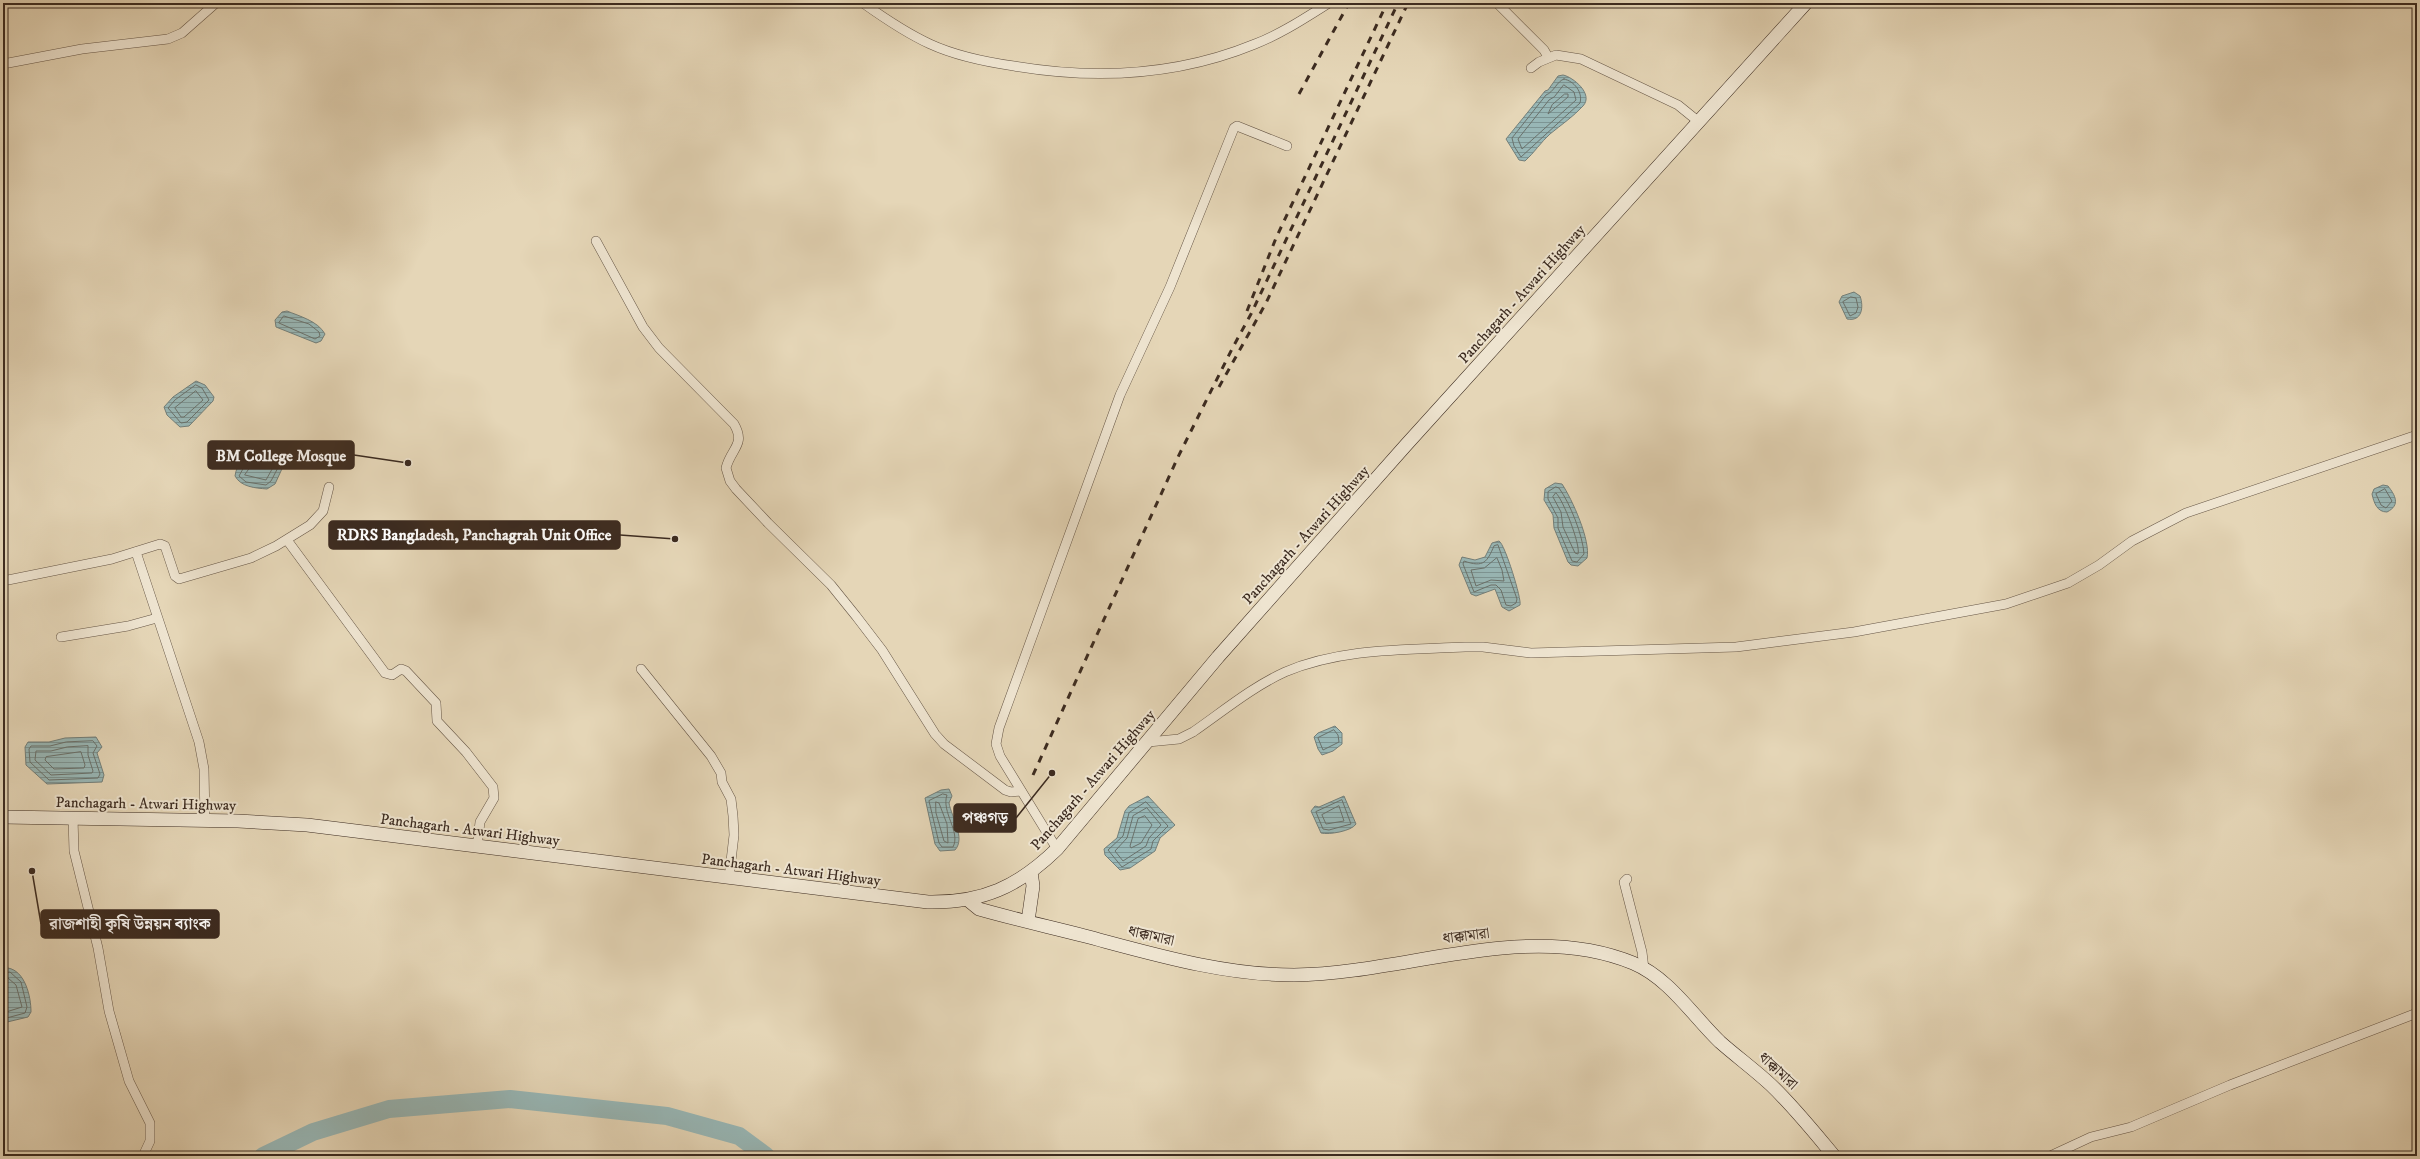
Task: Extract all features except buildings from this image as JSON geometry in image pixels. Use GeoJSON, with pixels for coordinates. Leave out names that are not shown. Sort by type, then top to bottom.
{"type":"FeatureCollection","features":[{"type":"Feature","properties":{"kind":"main road","name":"Panchagarh - Atwari Highway"},"geometry":{"type":"LineString","coordinates":[[3,817],[205,821],[307,825],[916,901],[946,902],[968,900],[1004,888],[1031,872],[1057,849],[1214,663],[1406,445],[1806,3]]}},
{"type":"Feature","properties":{"kind":"main road"},"geometry":{"type":"LineString","coordinates":[[1028,921],[1033,886],[1031,872]]}},
{"type":"Feature","properties":{"kind":"main road","name":"ধাক্কামারা"},"geometry":{"type":"LineString","coordinates":[[968,900],[979,909],[1204,965],[1276,974],[1336,972],[1440,955],[1529,946],[1552,946],[1602,953],[1633,963],[1664,983],[1720,1042],[1771,1085],[1798,1113],[1834,1156]]}},
{"type":"Feature","properties":{"kind":"street"},"geometry":{"type":"LineString","coordinates":[[3,64],[82,49],[168,39],[182,33],[216,3]]}},
{"type":"Feature","properties":{"kind":"street"},"geometry":{"type":"LineString","coordinates":[[863,3],[905,31],[950,52],[980,60],[1038,70],[1099,75],[1157,70],[1211,60],[1256,44],[1305,18],[1329,3]]}},
{"type":"Feature","properties":{"kind":"street"},"geometry":{"type":"LineString","coordinates":[[1497,3],[1544,50],[1548,57]]}},
{"type":"Feature","properties":{"kind":"street"},"geometry":{"type":"LineString","coordinates":[[1531,68],[1548,57],[1566,55],[1581,59],[1678,105],[1699,122]]}},
{"type":"Feature","properties":{"kind":"street"},"geometry":{"type":"LineString","coordinates":[[1057,849],[997,750],[996,744],[999,728],[1120,395],[1170,287],[1234,128],[1237,126],[1288,146]]}},
{"type":"Feature","properties":{"kind":"street"},"geometry":{"type":"LineString","coordinates":[[596,241],[643,327],[660,348],[736,428],[740,436],[739,442],[726,468],[727,475],[733,485],[839,595],[882,650],[935,734],[944,744],[1005,790],[1011,792],[1021,791]]}},
{"type":"Feature","properties":{"kind":"street"},"geometry":{"type":"LineString","coordinates":[[1148,742],[1179,739],[1193,732],[1275,677],[1316,661],[1352,653],[1471,647],[1531,653],[1742,647],[1854,632],[2006,604],[2032,597],[2068,583],[2099,565],[2132,540],[2186,513],[2417,435]]}},
{"type":"Feature","properties":{"kind":"street"},"geometry":{"type":"LineString","coordinates":[[3,581],[112,559],[160,544],[165,546],[175,576],[179,579],[251,558],[287,540],[318,518],[323,511],[329,487]]}},
{"type":"Feature","properties":{"kind":"street"},"geometry":{"type":"LineString","coordinates":[[287,540],[385,674],[392,674],[401,669],[406,671],[432,698],[436,703],[437,721],[466,752],[493,787],[494,798],[480,822],[477,847]]}},
{"type":"Feature","properties":{"kind":"street"},"geometry":{"type":"LineString","coordinates":[[136,552],[202,756],[205,784],[205,821]]}},
{"type":"Feature","properties":{"kind":"street"},"geometry":{"type":"LineString","coordinates":[[61,637],[128,626],[157,618]]}},
{"type":"Feature","properties":{"kind":"street"},"geometry":{"type":"LineString","coordinates":[[641,669],[711,756],[721,773],[722,782],[731,799],[733,816],[734,835],[729,878]]}},
{"type":"Feature","properties":{"kind":"street"},"geometry":{"type":"LineString","coordinates":[[73,818],[74,851],[98,948],[109,1011],[129,1081],[150,1123],[150,1141],[143,1156]]}},
{"type":"Feature","properties":{"kind":"street"},"geometry":{"type":"LineString","coordinates":[[1627,879],[1624,882],[1642,952],[1644,969]]}},
{"type":"Feature","properties":{"kind":"street"},"geometry":{"type":"LineString","coordinates":[[2050,1156],[2091,1137],[2131,1127],[2230,1085],[2417,1013]]}},
{"type":"Feature","properties":{"kind":"water"},"geometry":{"type":"Polygon","coordinates":[[[1563,75],[1572,79],[1581,87],[1586,96],[1586,101],[1576,113],[1550,134],[1525,161],[1519,160],[1506,139],[1558,76],[1563,75]]]}},
{"type":"Feature","properties":{"kind":"water"},"geometry":{"type":"Polygon","coordinates":[[[1854,292],[1860,296],[1862,305],[1861,313],[1856,318],[1847,319],[1839,302],[1842,296],[1854,292]]]}},
{"type":"Feature","properties":{"kind":"water"},"geometry":{"type":"Polygon","coordinates":[[[287,311],[313,322],[322,329],[325,334],[321,341],[316,343],[276,327],[275,320],[282,312],[287,311]]]}},
{"type":"Feature","properties":{"kind":"water"},"geometry":{"type":"Polygon","coordinates":[[[196,381],[205,385],[214,397],[213,401],[189,426],[180,427],[167,415],[164,407],[173,397],[196,381]]]}},
{"type":"Feature","properties":{"kind":"water"},"geometry":{"type":"Polygon","coordinates":[[[259,445],[283,454],[286,460],[275,484],[267,489],[245,485],[235,476],[243,458],[259,445]]]}},
{"type":"Feature","properties":{"kind":"water"},"geometry":{"type":"Polygon","coordinates":[[[1555,483],[1562,484],[1566,491],[1580,520],[1586,541],[1587,558],[1578,566],[1571,565],[1568,562],[1554,528],[1553,515],[1544,500],[1545,489],[1555,483]]]}},
{"type":"Feature","properties":{"kind":"water"},"geometry":{"type":"Polygon","coordinates":[[[2383,485],[2388,486],[2393,493],[2395,500],[2394,506],[2387,512],[2378,509],[2372,494],[2374,489],[2383,485]]]}},
{"type":"Feature","properties":{"kind":"water"},"geometry":{"type":"Polygon","coordinates":[[[1499,541],[1502,544],[1509,561],[1520,601],[1520,605],[1509,611],[1502,607],[1495,589],[1476,596],[1471,594],[1459,565],[1462,557],[1475,560],[1485,557],[1492,543],[1499,541]]]}},
{"type":"Feature","properties":{"kind":"water"},"geometry":{"type":"Polygon","coordinates":[[[1335,726],[1342,733],[1342,744],[1333,751],[1322,755],[1318,749],[1314,737],[1318,733],[1335,726]]]}},
{"type":"Feature","properties":{"kind":"water"},"geometry":{"type":"Polygon","coordinates":[[[96,737],[102,747],[97,753],[104,775],[102,782],[47,784],[26,765],[25,747],[28,742],[49,742],[65,738],[96,737]]]}},
{"type":"Feature","properties":{"kind":"water"},"geometry":{"type":"Polygon","coordinates":[[[949,789],[952,796],[949,803],[950,808],[957,827],[959,839],[955,850],[940,851],[935,844],[925,798],[941,790],[949,789]]]}},
{"type":"Feature","properties":{"kind":"water"},"geometry":{"type":"Polygon","coordinates":[[[1148,796],[1175,825],[1160,838],[1155,851],[1130,868],[1120,870],[1105,855],[1104,849],[1117,838],[1125,811],[1129,806],[1148,796]]]}},
{"type":"Feature","properties":{"kind":"water"},"geometry":{"type":"Polygon","coordinates":[[[1344,796],[1356,824],[1350,829],[1340,832],[1321,833],[1311,811],[1315,806],[1319,807],[1344,796]]]}},
{"type":"Feature","properties":{"kind":"water"},"geometry":{"type":"Polygon","coordinates":[[[8,968],[14,970],[23,979],[30,999],[31,1012],[28,1017],[3,1023],[3,970],[8,968]]]}},
{"type":"Feature","properties":{"kind":"waterway"},"geometry":{"type":"LineString","coordinates":[[263,1156],[313,1132],[389,1109],[510,1099],[667,1116],[739,1136],[766,1156]]}},
{"type":"Feature","properties":{"kind":"railway"},"geometry":{"type":"LineString","coordinates":[[1299,94],[1349,3]]}},
{"type":"Feature","properties":{"kind":"railway"},"geometry":{"type":"LineString","coordinates":[[1247,311],[1276,238],[1387,3]]}},
{"type":"Feature","properties":{"kind":"railway"},"geometry":{"type":"LineString","coordinates":[[1033,775],[1178,457],[1251,314],[1398,3]]}},
{"type":"Feature","properties":{"kind":"railway"},"geometry":{"type":"LineString","coordinates":[[1219,387],[1266,303],[1408,3]]}},
{"type":"Feature","properties":{"kind":"place","name":"BM College Mosque"},"geometry":{"type":"Point","coordinates":[408,463]}},
{"type":"Feature","properties":{"kind":"place","name":"RDRS Bangladesh, Panchagrah Unit Office"},"geometry":{"type":"Point","coordinates":[675,539]}},
{"type":"Feature","properties":{"kind":"place","name":"পঞ্চগড়"},"geometry":{"type":"Point","coordinates":[1052,773]}},
{"type":"Feature","properties":{"kind":"place","name":"রাজশাহী কৃষি উন্নয়ন ব্যাংক"},"geometry":{"type":"Point","coordinates":[32,871]}}]}
